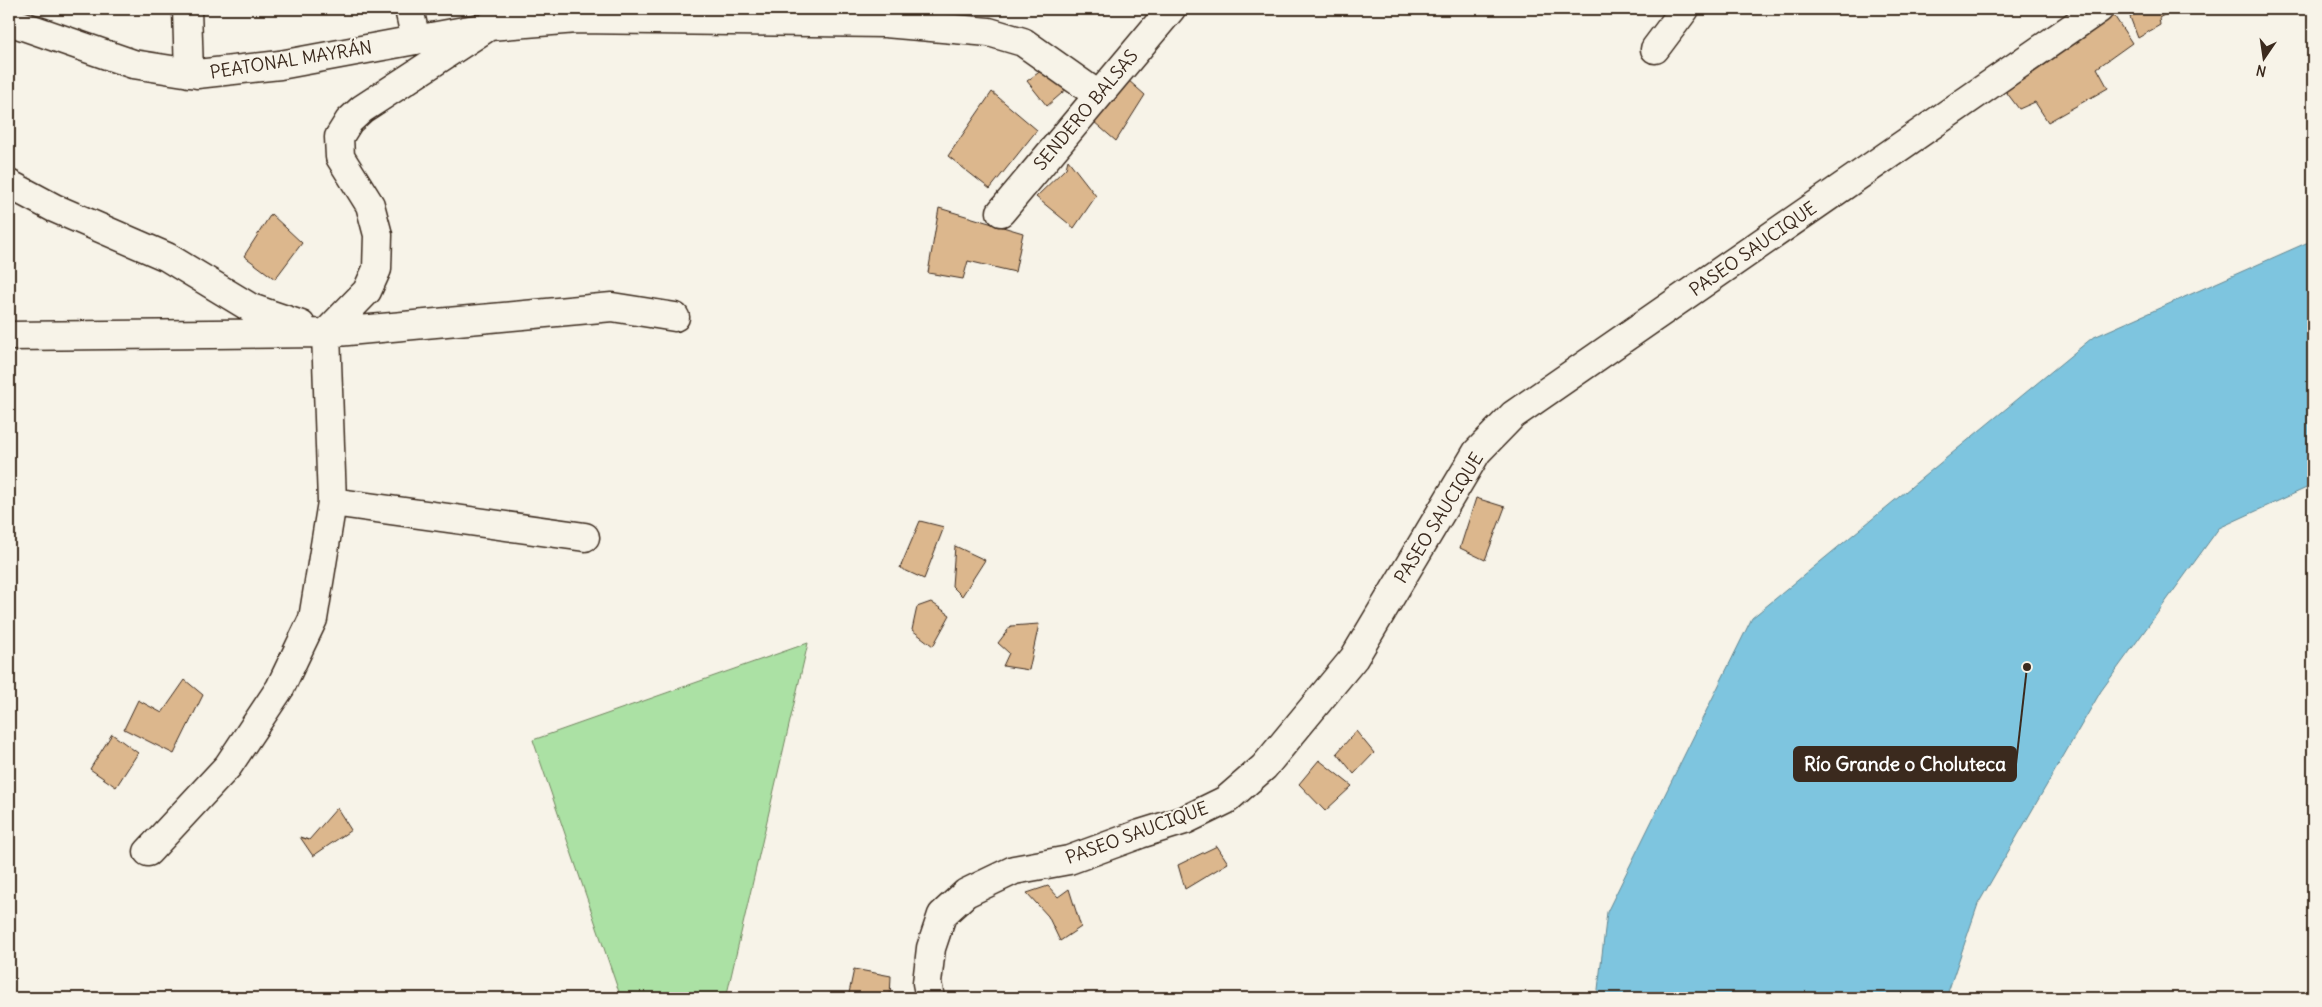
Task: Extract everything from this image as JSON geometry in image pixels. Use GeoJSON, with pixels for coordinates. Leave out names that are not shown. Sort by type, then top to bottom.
{"type":"FeatureCollection","features":[{"type":"Feature","properties":{"kind":"street"},"geometry":{"type":"LineString","coordinates":[[187,9],[189,73]]}},
{"type":"Feature","properties":{"kind":"street"},"geometry":{"type":"LineString","coordinates":[[410,9],[416,40]]}},
{"type":"Feature","properties":{"kind":"street","name":"SENDERO BALSAS"},"geometry":{"type":"LineString","coordinates":[[1000,212],[1171,9]]}},
{"type":"Feature","properties":{"kind":"street"},"geometry":{"type":"LineString","coordinates":[[1655,49],[1685,9]]}},
{"type":"Feature","properties":{"kind":"street","name":"PASEO SAUCIQUE"},"geometry":{"type":"LineString","coordinates":[[930,998],[927,983],[931,948],[942,915],[966,892],[1014,870],[1069,860],[1185,820],[1226,800],[1264,767],[1354,658],[1477,452],[1513,415],[2099,9]]}},
{"type":"Feature","properties":{"kind":"street","name":"PEATONAL MAYRÁN"},"geometry":{"type":"LineString","coordinates":[[16,19],[133,64],[196,74],[280,65],[489,26],[578,19],[603,14],[885,16],[989,32],[1023,42],[1098,95]]}},
{"type":"Feature","properties":{"kind":"street","name":"PEATONAL MAYRÁN"},"geometry":{"type":"LineString","coordinates":[[326,333],[367,291],[377,268],[378,235],[370,205],[340,157],[340,137],[349,122],[362,109],[489,26]]}},
{"type":"Feature","properties":{"kind":"street"},"geometry":{"type":"LineString","coordinates":[[9,184],[54,208],[167,257],[252,308],[274,318],[326,333]]}},
{"type":"Feature","properties":{"kind":"street"},"geometry":{"type":"LineString","coordinates":[[9,336],[326,333],[612,306],[675,317]]}},
{"type":"Feature","properties":{"kind":"street"},"geometry":{"type":"LineString","coordinates":[[148,852],[228,766],[280,688],[313,619],[332,502],[326,333]]}},
{"type":"Feature","properties":{"kind":"street"},"geometry":{"type":"LineString","coordinates":[[332,502],[585,537]]}},
{"type":"Feature","properties":{"kind":"green space"},"geometry":{"type":"Polygon","coordinates":[[[808,643],[726,998],[621,998],[533,740],[808,643]]]}},
{"type":"Feature","properties":{"kind":"water"},"geometry":{"type":"Polygon","coordinates":[[[2313,240],[2313,485],[2219,528],[2101,691],[1978,904],[1946,998],[1597,998],[1607,912],[1752,618],[2092,338],[2313,240]]]}},
{"type":"Feature","properties":{"kind":"building"},"geometry":{"type":"Polygon","coordinates":[[[2143,9],[2174,9],[2159,18],[2160,25],[2138,38],[2130,17],[2143,9]]]}},
{"type":"Feature","properties":{"kind":"building"},"geometry":{"type":"Polygon","coordinates":[[[2113,14],[2132,43],[2097,68],[2108,88],[2048,122],[2035,102],[2019,109],[2004,89],[2113,14]]]}},
{"type":"Feature","properties":{"kind":"building"},"geometry":{"type":"Polygon","coordinates":[[[1049,65],[1069,87],[1047,106],[1027,81],[1049,65]]]}},
{"type":"Feature","properties":{"kind":"building"},"geometry":{"type":"Polygon","coordinates":[[[1119,72],[1145,95],[1116,141],[1086,115],[1119,72]]]}},
{"type":"Feature","properties":{"kind":"building"},"geometry":{"type":"Polygon","coordinates":[[[992,92],[1037,130],[990,189],[948,156],[992,92]]]}},
{"type":"Feature","properties":{"kind":"building"},"geometry":{"type":"Polygon","coordinates":[[[1068,160],[1096,196],[1074,228],[1036,197],[1066,168],[1068,160]]]}},
{"type":"Feature","properties":{"kind":"building"},"geometry":{"type":"Polygon","coordinates":[[[939,208],[1023,233],[1015,272],[968,261],[963,279],[928,273],[939,208]]]}},
{"type":"Feature","properties":{"kind":"building"},"geometry":{"type":"Polygon","coordinates":[[[271,214],[302,243],[275,279],[244,256],[271,214]]]}},
{"type":"Feature","properties":{"kind":"building"},"geometry":{"type":"Polygon","coordinates":[[[1476,498],[1505,507],[1485,560],[1460,548],[1476,498]]]}},
{"type":"Feature","properties":{"kind":"building"},"geometry":{"type":"Polygon","coordinates":[[[920,521],[944,527],[924,579],[900,568],[920,521]]]}},
{"type":"Feature","properties":{"kind":"building"},"geometry":{"type":"Polygon","coordinates":[[[955,546],[985,560],[962,596],[952,586],[955,546]]]}},
{"type":"Feature","properties":{"kind":"building"},"geometry":{"type":"Polygon","coordinates":[[[931,602],[950,615],[933,646],[912,630],[917,607],[931,602]]]}},
{"type":"Feature","properties":{"kind":"building"},"geometry":{"type":"Polygon","coordinates":[[[1039,624],[1029,670],[1003,666],[1009,653],[998,643],[1011,626],[1039,624]]]}},
{"type":"Feature","properties":{"kind":"building"},"geometry":{"type":"Polygon","coordinates":[[[185,680],[203,695],[174,754],[124,729],[138,700],[162,713],[185,680]]]}},
{"type":"Feature","properties":{"kind":"building"},"geometry":{"type":"Polygon","coordinates":[[[1356,731],[1374,753],[1354,774],[1337,753],[1356,731]]]}},
{"type":"Feature","properties":{"kind":"building"},"geometry":{"type":"Polygon","coordinates":[[[112,734],[138,753],[116,787],[90,769],[112,734]]]}},
{"type":"Feature","properties":{"kind":"building"},"geometry":{"type":"Polygon","coordinates":[[[1319,760],[1352,786],[1325,811],[1299,784],[1319,760]]]}},
{"type":"Feature","properties":{"kind":"building"},"geometry":{"type":"Polygon","coordinates":[[[337,808],[351,830],[313,856],[300,837],[309,840],[337,808]]]}},
{"type":"Feature","properties":{"kind":"building"},"geometry":{"type":"Polygon","coordinates":[[[1217,846],[1228,863],[1185,889],[1178,865],[1217,846]]]}},
{"type":"Feature","properties":{"kind":"building"},"geometry":{"type":"Polygon","coordinates":[[[1048,886],[1058,897],[1069,889],[1081,927],[1060,941],[1048,916],[1027,893],[1048,886]]]}},
{"type":"Feature","properties":{"kind":"building"},"geometry":{"type":"Polygon","coordinates":[[[854,969],[891,976],[890,998],[848,998],[854,969]]]}},
{"type":"Feature","properties":{"kind":"place","name":"Río Grande o Choluteca"},"geometry":{"type":"Point","coordinates":[2027,667]}}]}
